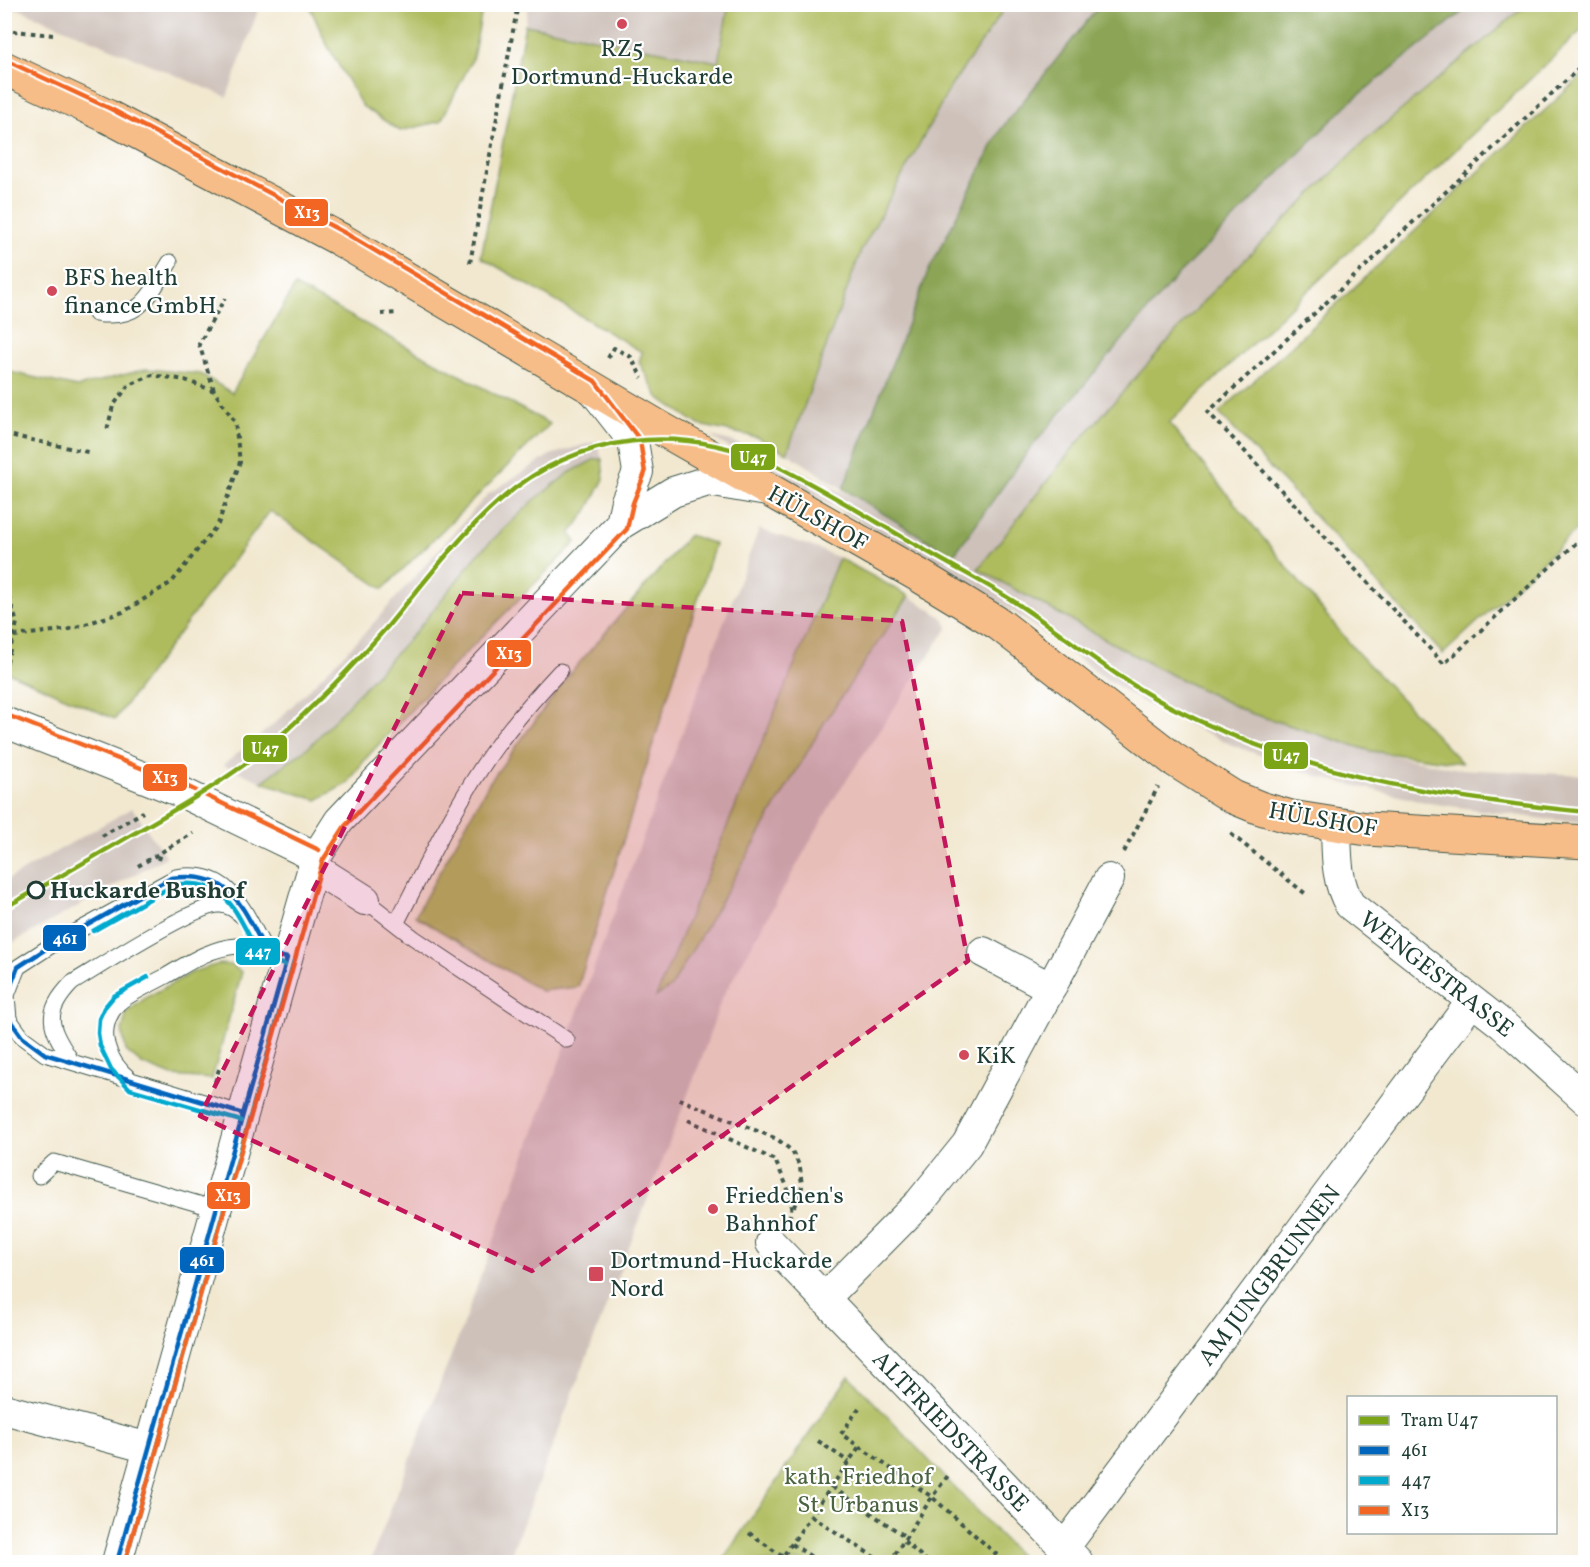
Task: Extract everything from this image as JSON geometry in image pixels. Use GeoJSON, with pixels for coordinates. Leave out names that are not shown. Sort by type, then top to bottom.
{"type":"FeatureCollection","features":[{"type":"Feature","properties":{"kind":"main road","name":"HÜLSHOF"},"geometry":{"type":"LineString","coordinates":[[4,68],[107,116],[341,240],[920,576],[999,624],[1146,739],[1210,784],[1233,797],[1291,817],[1336,824],[1401,831],[1586,842]]}},
{"type":"Feature","properties":{"kind":"street"},"geometry":{"type":"LineString","coordinates":[[591,387],[633,441],[638,472],[626,501],[621,524]]}},
{"type":"Feature","properties":{"kind":"street"},"geometry":{"type":"LineString","coordinates":[[117,1563],[243,1114],[277,956],[315,862],[339,821],[621,524],[674,492],[708,481],[772,492]]}},
{"type":"Feature","properties":{"kind":"street"},"geometry":{"type":"LineString","coordinates":[[4,722],[181,792],[315,862],[365,900]]}},
{"type":"Feature","properties":{"kind":"street","name":"WENGESTRASSE"},"geometry":{"type":"LineString","coordinates":[[1336,824],[1337,868],[1342,891],[1350,905],[1503,1025],[1586,1100]]}},
{"type":"Feature","properties":{"kind":"street"},"geometry":{"type":"LineString","coordinates":[[824,1299],[920,1202],[961,1152],[992,1101],[1109,879]]}},
{"type":"Feature","properties":{"kind":"street"},"geometry":{"type":"LineString","coordinates":[[983,952],[1051,988]]}},
{"type":"Feature","properties":{"kind":"street","name":"AM JUNGBRUNNEN"},"geometry":{"type":"LineString","coordinates":[[1071,1555],[1472,1001]]}},
{"type":"Feature","properties":{"kind":"street","name":"ALTFRIEDSTRASSE"},"geometry":{"type":"LineString","coordinates":[[771,1243],[1071,1555]]}},
{"type":"Feature","properties":{"kind":"street"},"geometry":{"type":"LineString","coordinates":[[4,1409],[149,1448]]}},
{"type":"Feature","properties":{"kind":"lane"},"geometry":{"type":"LineString","coordinates":[[96,314],[110,316],[131,313],[149,296],[170,262]]}},
{"type":"Feature","properties":{"kind":"lane"},"geometry":{"type":"LineString","coordinates":[[396,924],[449,822],[483,766],[539,694],[560,671]]}},
{"type":"Feature","properties":{"kind":"lane"},"geometry":{"type":"LineString","coordinates":[[243,1114],[45,1053],[22,1037],[9,1019],[7,995],[18,967],[52,945],[176,877],[188,875],[209,878],[222,884],[238,902],[249,922]]}},
{"type":"Feature","properties":{"kind":"lane"},"geometry":{"type":"LineString","coordinates":[[365,900],[396,924],[567,1041]]}},
{"type":"Feature","properties":{"kind":"lane"},"geometry":{"type":"LineString","coordinates":[[72,1062],[55,1035],[52,1014],[58,998],[72,983],[196,911],[220,904],[235,909],[277,956]]}},
{"type":"Feature","properties":{"kind":"lane"},"geometry":{"type":"LineString","coordinates":[[134,1082],[121,1072],[106,1045],[109,1018],[119,1003],[212,951],[239,946],[277,956]]}},
{"type":"Feature","properties":{"kind":"lane"},"geometry":{"type":"LineString","coordinates":[[39,1176],[54,1162],[216,1209]]}},
{"type":"Feature","properties":{"kind":"path"},"geometry":{"type":"LineString","coordinates":[[470,263],[518,4]]}},
{"type":"Feature","properties":{"kind":"path"},"geometry":{"type":"LineString","coordinates":[[4,30],[53,35]]}},
{"type":"Feature","properties":{"kind":"path"},"geometry":{"type":"LineString","coordinates":[[1586,62],[1208,412],[1444,664],[1586,534]]}},
{"type":"Feature","properties":{"kind":"path"},"geometry":{"type":"LineString","coordinates":[[14,636],[70,629],[123,612],[172,582],[218,524],[240,462],[235,422],[214,391],[200,344],[225,298]]}},
{"type":"Feature","properties":{"kind":"path"},"geometry":{"type":"LineString","coordinates":[[107,430],[113,406],[128,386],[152,375],[185,380],[214,391]]}},
{"type":"Feature","properties":{"kind":"path"},"geometry":{"type":"LineString","coordinates":[[4,434],[92,453]]}},
{"type":"Feature","properties":{"kind":"path"},"geometry":{"type":"LineString","coordinates":[[4,591],[8,594],[16,623],[4,672]]}},
{"type":"Feature","properties":{"kind":"path"},"geometry":{"type":"LineString","coordinates":[[1109,879],[1159,785]]}},
{"type":"Feature","properties":{"kind":"path"},"geometry":{"type":"LineString","coordinates":[[102,836],[135,816]]}},
{"type":"Feature","properties":{"kind":"path"},"geometry":{"type":"LineString","coordinates":[[1230,833],[1307,896]]}},
{"type":"Feature","properties":{"kind":"path"},"geometry":{"type":"LineString","coordinates":[[138,866],[160,853]]}},
{"type":"Feature","properties":{"kind":"path"},"geometry":{"type":"LineString","coordinates":[[679,1099],[777,1139],[792,1151],[800,1167],[802,1187],[784,1230],[771,1243]]}},
{"type":"Feature","properties":{"kind":"path"},"geometry":{"type":"LineString","coordinates":[[688,1120],[775,1160],[787,1188],[793,1210]]}},
{"type":"Feature","properties":{"kind":"path"},"geometry":{"type":"LineString","coordinates":[[859,1408],[841,1434],[932,1497],[1005,1563]]}},
{"type":"Feature","properties":{"kind":"path"},"geometry":{"type":"LineString","coordinates":[[818,1441],[849,1462]]}},
{"type":"Feature","properties":{"kind":"path"},"geometry":{"type":"LineString","coordinates":[[779,1563],[859,1447]]}},
{"type":"Feature","properties":{"kind":"path"},"geometry":{"type":"LineString","coordinates":[[890,1563],[932,1497],[951,1472]]}},
{"type":"Feature","properties":{"kind":"path"},"geometry":{"type":"LineString","coordinates":[[832,1487],[905,1539],[927,1563]]}},
{"type":"Feature","properties":{"kind":"path"},"geometry":{"type":"LineString","coordinates":[[811,1516],[882,1563]]}},
{"type":"Feature","properties":{"kind":"path"},"geometry":{"type":"LineString","coordinates":[[749,1533],[783,1557]]}},
{"type":"Feature","properties":{"kind":"path"},"geometry":{"type":"LineString","coordinates":[[792,1545],[819,1563]]}},
{"type":"Feature","properties":{"kind":"highlighted area"},"geometry":{"type":"Polygon","coordinates":[[[462,593],[902,621],[968,961],[532,1271],[200,1116],[462,593]]]}},
{"type":"Feature","properties":{"kind":"shaded area"},"geometry":{"type":"Polygon","coordinates":[[[9,5],[260,5],[227,97],[9,5]]]}},
{"type":"Feature","properties":{"kind":"shaded area"},"geometry":{"type":"Polygon","coordinates":[[[529,5],[729,5],[718,62],[525,25],[529,5]]]}},
{"type":"Feature","properties":{"kind":"shaded area"},"geometry":{"type":"Polygon","coordinates":[[[1007,5],[1100,5],[1001,129],[928,272],[843,489],[787,453],[861,251],[951,86],[1007,5]]]}},
{"type":"Feature","properties":{"kind":"shaded area"},"geometry":{"type":"Polygon","coordinates":[[[1471,5],[1526,5],[1367,139],[1210,294],[1073,448],[979,569],[1154,666],[1247,712],[1371,751],[1459,769],[1585,775],[1585,822],[1543,819],[1429,803],[1322,778],[1232,745],[1148,705],[1107,680],[1015,613],[928,559],[752,462],[710,436],[731,441],[766,455],[862,501],[953,555],[1029,450],[1175,278],[1350,102],[1471,5]]]}},
{"type":"Feature","properties":{"kind":"shaded area"},"geometry":{"type":"Polygon","coordinates":[[[597,441],[602,459],[595,459],[479,553],[418,629],[311,745],[262,782],[223,765],[274,724],[361,637],[488,494],[550,455],[597,441]]]}},
{"type":"Feature","properties":{"kind":"shaded area"},"geometry":{"type":"Polygon","coordinates":[[[759,529],[839,558],[657,996],[671,987],[824,723],[909,596],[942,617],[948,627],[834,799],[721,1000],[701,1060],[508,1562],[370,1562],[458,1338],[603,943],[759,529]]]}},
{"type":"Feature","properties":{"kind":"shaded area"},"geometry":{"type":"Polygon","coordinates":[[[132,808],[166,857],[5,947],[5,881],[132,808]]]}},
{"type":"Feature","properties":{"kind":"green space"},"geometry":{"type":"Polygon","coordinates":[[[729,4],[1007,5],[951,86],[861,251],[787,453],[756,437],[699,425],[658,397],[639,362],[642,352],[481,257],[525,25],[718,62],[729,4]]]}},
{"type":"Feature","properties":{"kind":"green space"},"geometry":{"type":"Polygon","coordinates":[[[309,5],[483,5],[473,58],[441,121],[400,131],[362,106],[326,43],[309,5]]]}},
{"type":"Feature","properties":{"kind":"green space"},"geometry":{"type":"Polygon","coordinates":[[[1100,5],[1471,5],[1350,102],[1175,278],[1029,450],[953,556],[843,489],[928,272],[1001,129],[1100,5]]]}},
{"type":"Feature","properties":{"kind":"green space"},"geometry":{"type":"Polygon","coordinates":[[[1526,5],[1585,5],[1585,27],[1169,423],[1355,650],[1462,763],[1371,751],[1247,712],[1154,666],[978,569],[1073,448],[1210,294],[1367,139],[1526,5]]]}},
{"type":"Feature","properties":{"kind":"green space"},"geometry":{"type":"Polygon","coordinates":[[[1585,73],[1585,522],[1443,654],[1219,413],[1585,73]]]}},
{"type":"Feature","properties":{"kind":"green space"},"geometry":{"type":"Polygon","coordinates":[[[295,286],[550,424],[383,589],[270,511],[115,719],[5,671],[5,371],[77,387],[146,369],[201,374],[232,393],[295,286]]]}},
{"type":"Feature","properties":{"kind":"green space"},"geometry":{"type":"Polygon","coordinates":[[[595,459],[602,459],[604,479],[587,511],[570,534],[576,542],[441,678],[367,757],[348,783],[317,800],[262,782],[311,745],[418,629],[479,553],[533,501],[569,473],[595,459]]]}},
{"type":"Feature","properties":{"kind":"green space"},"geometry":{"type":"Polygon","coordinates":[[[689,535],[715,544],[578,987],[541,991],[415,916],[489,783],[569,675],[689,535]]]}},
{"type":"Feature","properties":{"kind":"green space"},"geometry":{"type":"Polygon","coordinates":[[[839,558],[909,596],[824,723],[671,987],[656,997],[839,558]]]}},
{"type":"Feature","properties":{"kind":"green space"},"geometry":{"type":"Polygon","coordinates":[[[219,964],[231,965],[242,972],[212,1079],[172,1076],[142,1064],[126,1051],[122,1031],[127,1012],[147,997],[195,971],[219,964]]]}},
{"type":"Feature","properties":{"kind":"green space","name":"kath. Friedhof St. Urbanus"},"geometry":{"type":"Polygon","coordinates":[[[849,1376],[1025,1562],[721,1562],[849,1376]]]}},
{"type":"Feature","properties":{"kind":"tram line","name":"U47"},"geometry":{"type":"LineString","coordinates":[[4,908],[191,800],[240,768],[271,744],[317,702],[360,657],[468,531],[498,502],[529,478],[562,460],[596,448],[632,441],[668,440],[705,443],[741,452],[777,466],[1002,594],[1110,670],[1150,695],[1222,731],[1272,751],[1323,767],[1425,791],[1586,812]]}},
{"type":"Feature","properties":{"kind":"transit line","name":"X13"},"geometry":{"type":"LineString","coordinates":[[7,61],[111,109],[345,233],[595,381],[640,440],[645,473],[633,503],[627,529],[345,826],[323,860],[125,1562]]}},
{"type":"Feature","properties":{"kind":"transit line","name":"X13"},"geometry":{"type":"LineString","coordinates":[[7,715],[184,785],[319,850]]}},
{"type":"Feature","properties":{"kind":"transit line","name":"461"},"geometry":{"type":"LineString","coordinates":[[243,1114],[45,1054],[22,1037],[9,1019],[7,995],[18,967],[52,945],[171,878],[192,877],[222,886],[242,907],[267,953],[287,958]]}},
{"type":"Feature","properties":{"kind":"transit line","name":"447"},"geometry":{"type":"LineString","coordinates":[[93,931],[174,885],[193,884],[208,887],[220,894],[238,916],[262,958],[285,965]]}},
{"type":"Feature","properties":{"kind":"transit line","name":"461"},"geometry":{"type":"LineString","coordinates":[[117,1562],[287,958]]}},
{"type":"Feature","properties":{"kind":"transit line","name":"447"},"geometry":{"type":"LineString","coordinates":[[125,1562],[294,960]]}},
{"type":"Feature","properties":{"kind":"transit line","name":"447"},"geometry":{"type":"LineString","coordinates":[[148,977],[114,996],[104,1008],[99,1019],[100,1046],[111,1069],[130,1089],[241,1121]]}},
{"type":"Feature","properties":{"kind":"place","name":"RZ5 Dortmund-Huckarde"},"geometry":{"type":"Point","coordinates":[622,24]}},
{"type":"Feature","properties":{"kind":"place","name":"BFS health finance GmbH"},"geometry":{"type":"Point","coordinates":[52,291]}},
{"type":"Feature","properties":{"kind":"place","name":"Huckarde Bushof"},"geometry":{"type":"Point","coordinates":[36,890]}},
{"type":"Feature","properties":{"kind":"place","name":"KiK"},"geometry":{"type":"Point","coordinates":[964,1055]}},
{"type":"Feature","properties":{"kind":"place","name":"Friedchen's Bahnhof"},"geometry":{"type":"Point","coordinates":[713,1209]}},
{"type":"Feature","properties":{"kind":"place","name":"Dortmund-Huckarde Nord"},"geometry":{"type":"Point","coordinates":[596,1274]}}]}
